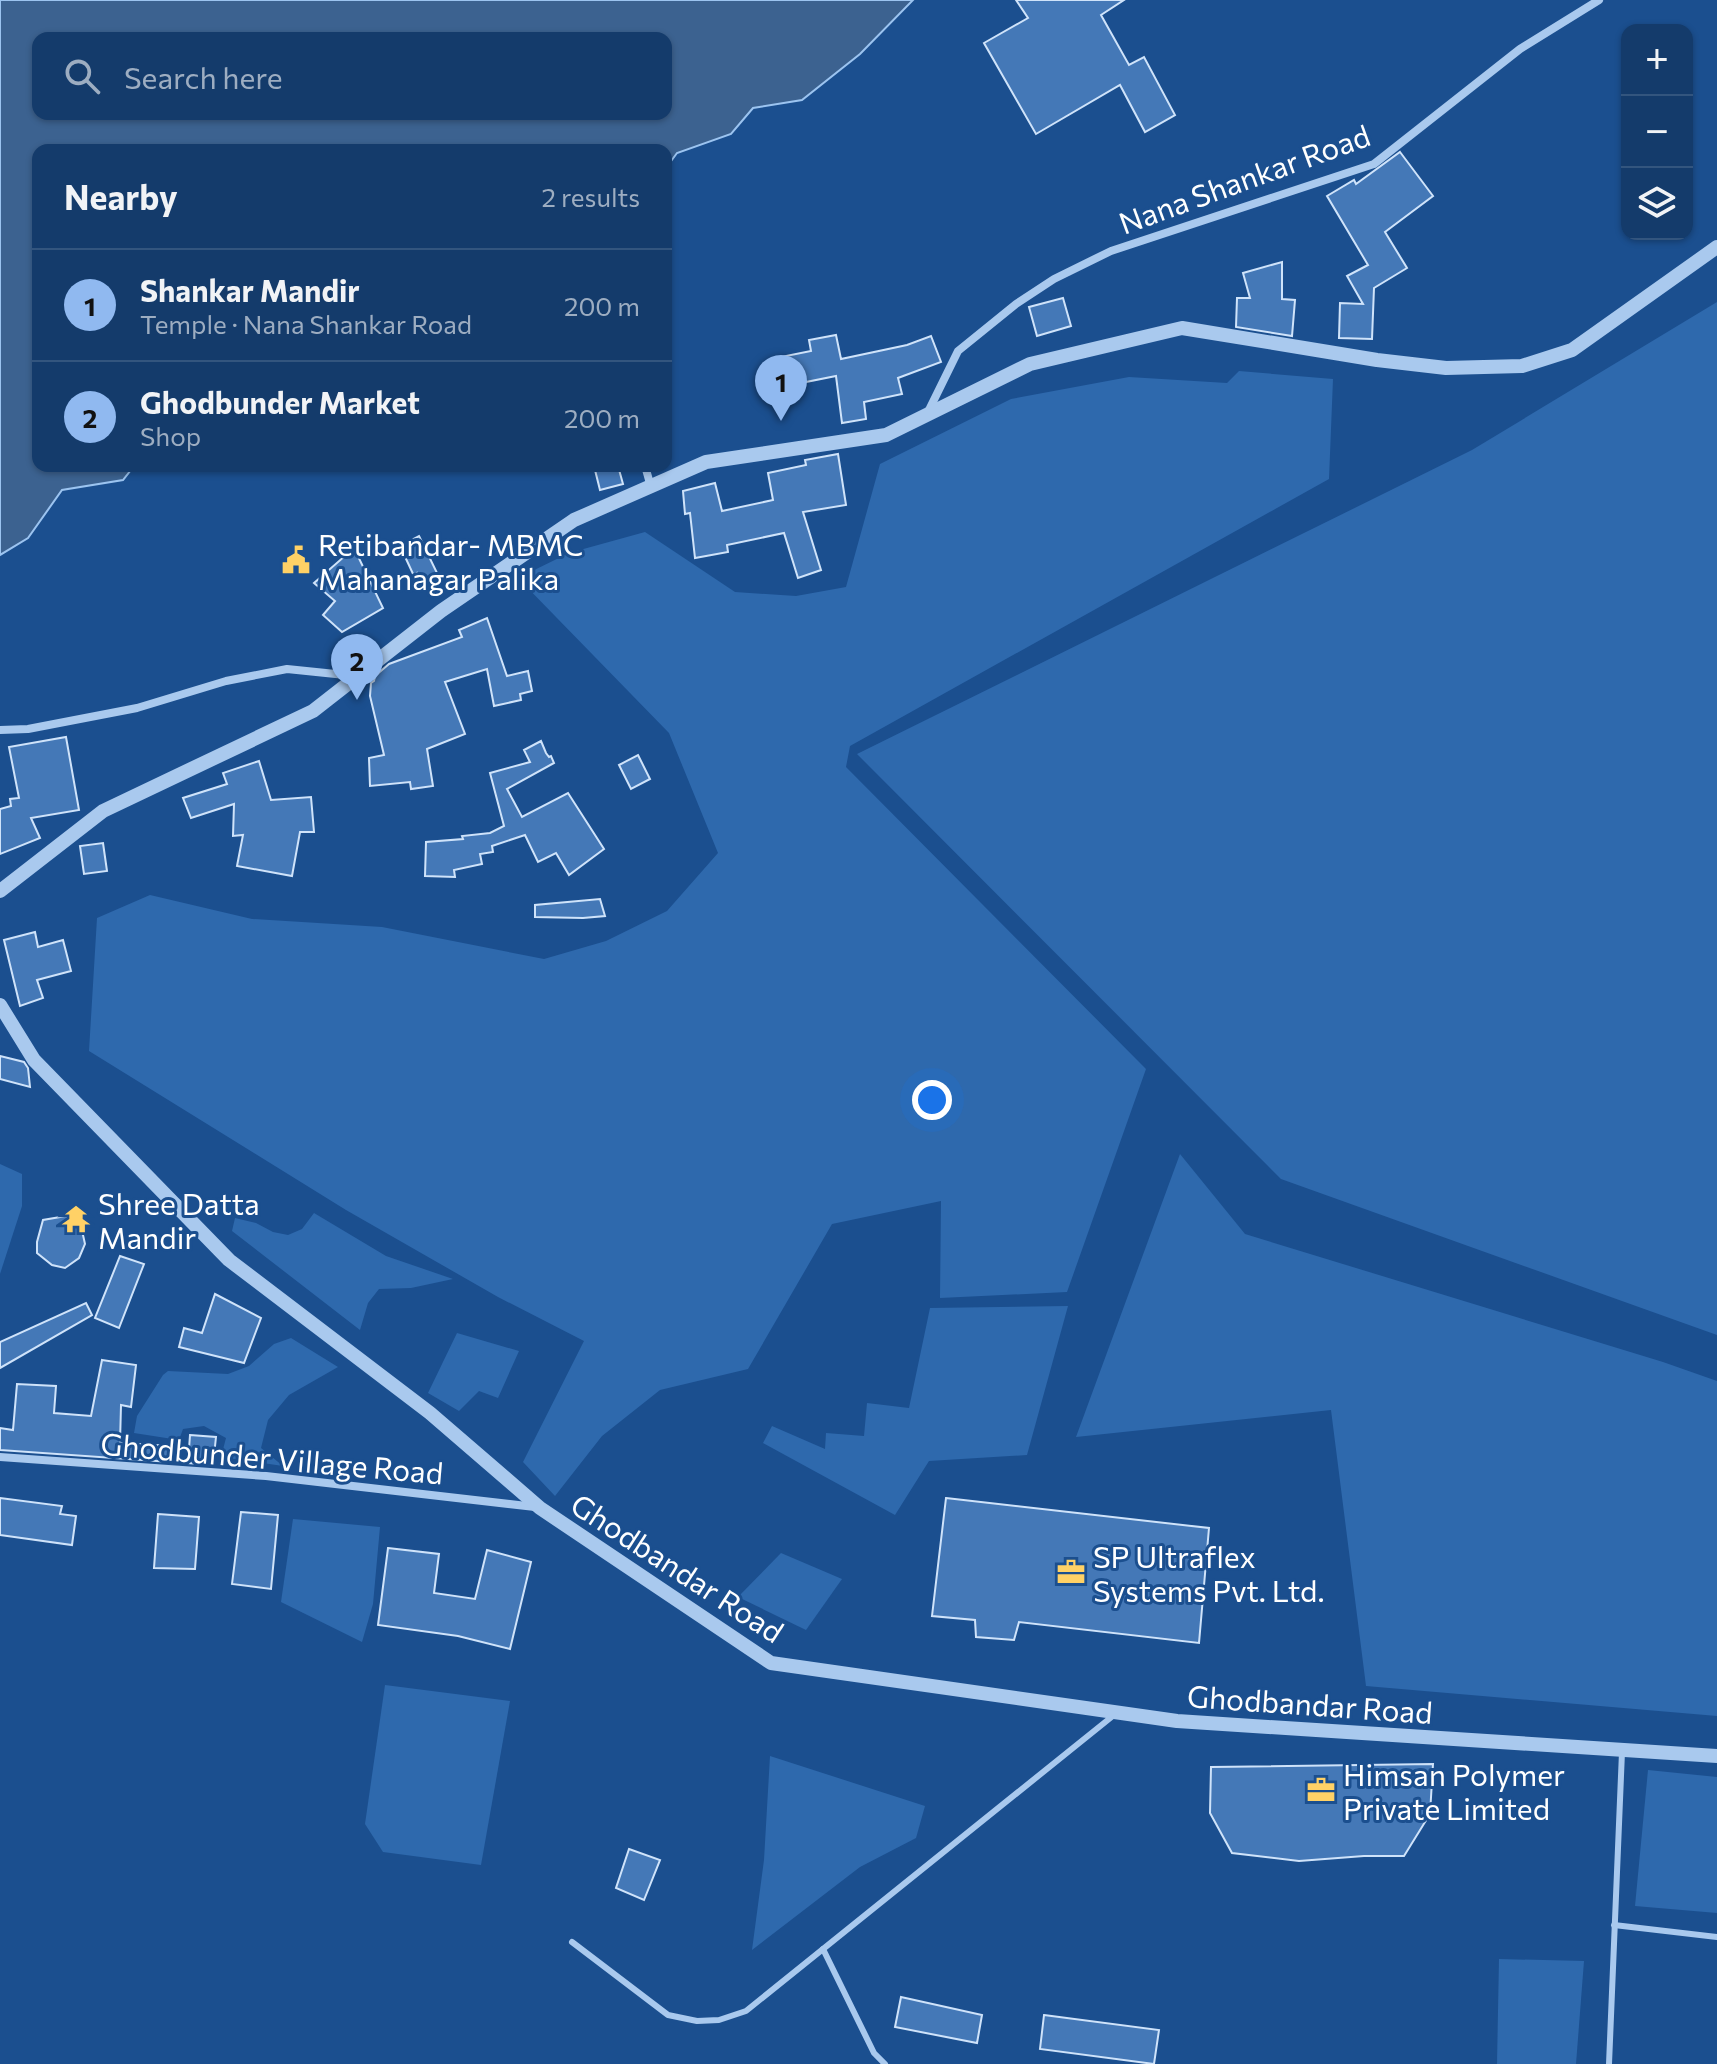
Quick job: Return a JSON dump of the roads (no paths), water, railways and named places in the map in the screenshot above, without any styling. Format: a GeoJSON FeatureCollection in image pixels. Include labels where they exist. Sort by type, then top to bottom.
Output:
{"type":"FeatureCollection","features":[{"type":"Feature","properties":{"kind":"street","name":"Nana Shankar Road"},"geometry":{"type":"LineString","coordinates":[[927,414],[958,351],[1016,304],[1054,279],[1111,251],[1374,164],[1520,49],[1599,0]]}},
{"type":"Feature","properties":{"kind":"street"},"geometry":{"type":"LineString","coordinates":[[0,891],[103,811],[313,711],[441,611],[574,520],[706,462],[886,435],[1030,364],[1182,328],[1377,360],[1446,368],[1522,366],[1572,350],[1717,247]]}},
{"type":"Feature","properties":{"kind":"street"},"geometry":{"type":"LineString","coordinates":[[647,472],[651,487]]}},
{"type":"Feature","properties":{"kind":"street"},"geometry":{"type":"LineString","coordinates":[[0,730],[28,729],[137,708],[226,681],[287,669],[357,676]]}},
{"type":"Feature","properties":{"kind":"street","name":"Ghodbandar Road"},"geometry":{"type":"LineString","coordinates":[[0,1005],[34,1060],[229,1260],[430,1413],[540,1508],[771,1663],[1177,1721],[1717,1756]]}},
{"type":"Feature","properties":{"kind":"street","name":"Ghodbunder Village Road"},"geometry":{"type":"LineString","coordinates":[[0,1457],[266,1476],[540,1508]]}},
{"type":"Feature","properties":{"kind":"lane"},"geometry":{"type":"LineString","coordinates":[[572,1942],[668,2015],[697,2021],[719,2020],[746,2011],[1117,1713]]}},
{"type":"Feature","properties":{"kind":"lane"},"geometry":{"type":"LineString","coordinates":[[1609,2064],[1622,1749]]}},
{"type":"Feature","properties":{"kind":"lane"},"geometry":{"type":"LineString","coordinates":[[1614,1925],[1717,1937]]}},
{"type":"Feature","properties":{"kind":"lane"},"geometry":{"type":"LineString","coordinates":[[823,1949],[874,2053],[885,2064]]}},
{"type":"Feature","properties":{"kind":"place","name":"Shankar Mandir"},"geometry":{"type":"Point","coordinates":[781,421]}},
{"type":"Feature","properties":{"kind":"place","name":"Retibandar- MBMC Mahanagar Palika"},"geometry":{"type":"Point","coordinates":[296,560]}},
{"type":"Feature","properties":{"kind":"place","name":"Ghodbunder Market"},"geometry":{"type":"Point","coordinates":[357,700]}},
{"type":"Feature","properties":{"kind":"place","name":"Shree Datta Mandir"},"geometry":{"type":"Point","coordinates":[76,1219]}},
{"type":"Feature","properties":{"kind":"place","name":"SP Ultraflex Systems Pvt. Ltd."},"geometry":{"type":"Point","coordinates":[1071,1572]}},
{"type":"Feature","properties":{"kind":"place","name":"Himsan Polymer Private Limited"},"geometry":{"type":"Point","coordinates":[1321,1790]}}]}
